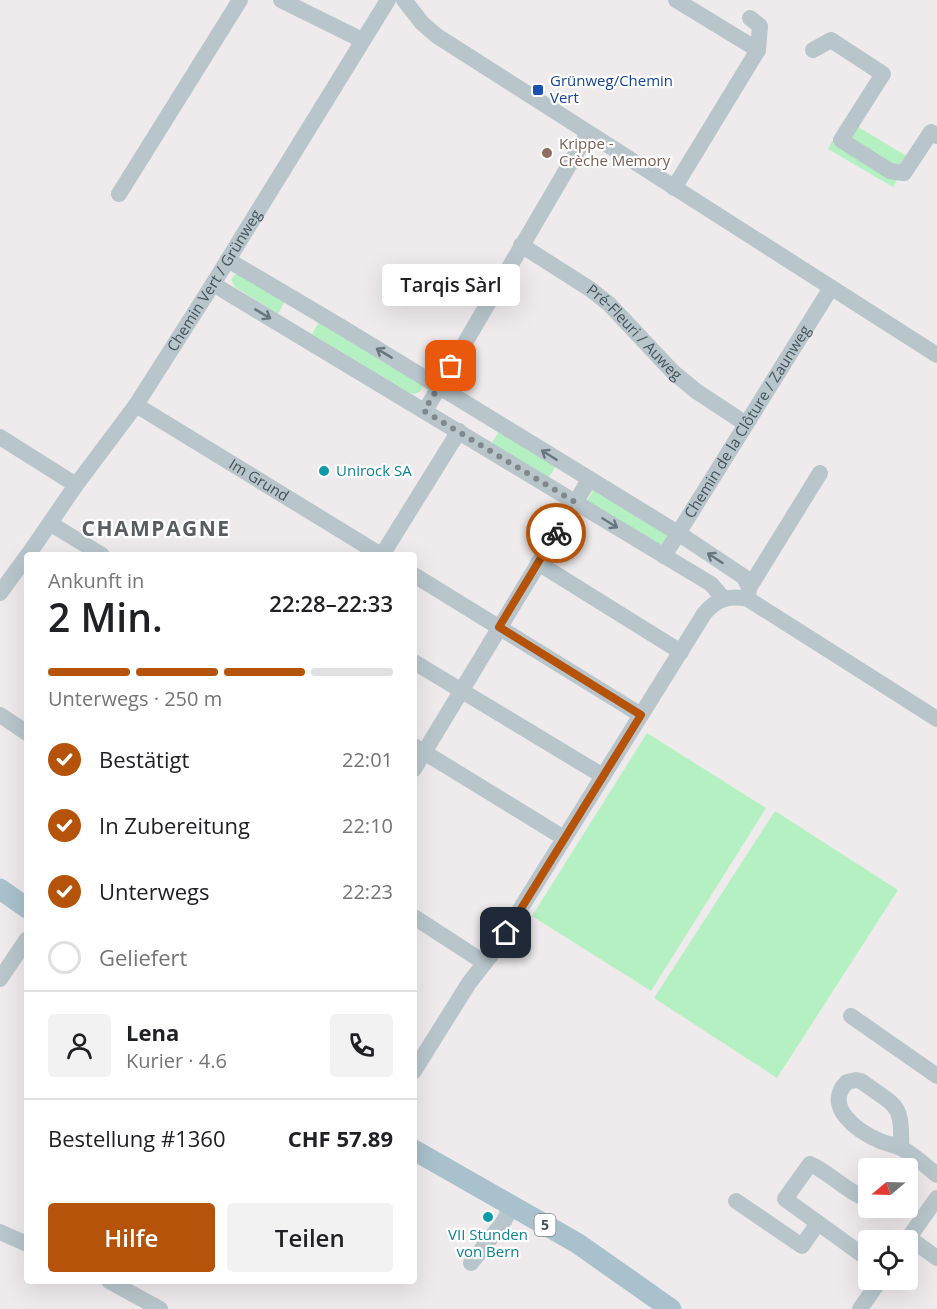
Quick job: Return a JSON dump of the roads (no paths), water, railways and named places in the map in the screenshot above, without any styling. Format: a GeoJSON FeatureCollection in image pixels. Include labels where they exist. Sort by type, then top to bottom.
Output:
{"type":"FeatureCollection","features":[{"type":"Feature","properties":{"kind":"main road"},"geometry":{"type":"LineString","coordinates":[[0,889],[24,906]]}},
{"type":"Feature","properties":{"kind":"main road","name":"5"},"geometry":{"type":"LineString","coordinates":[[417,1152],[577,1243],[670,1309]]}},
{"type":"Feature","properties":{"kind":"street"},"geometry":{"type":"LineString","coordinates":[[119,194],[240,0]]}},
{"type":"Feature","properties":{"kind":"street"},"geometry":{"type":"LineString","coordinates":[[281,0],[362,40]]}},
{"type":"Feature","properties":{"kind":"street","name":"Chemin Vert / Grünweg"},"geometry":{"type":"LineString","coordinates":[[30,552],[76,485],[136,405],[388,0]]}},
{"type":"Feature","properties":{"kind":"street"},"geometry":{"type":"LineString","coordinates":[[404,0],[432,33],[937,355]]}},
{"type":"Feature","properties":{"kind":"street"},"geometry":{"type":"LineString","coordinates":[[676,0],[758,50]]}},
{"type":"Feature","properties":{"kind":"street"},"geometry":{"type":"LineString","coordinates":[[674,188],[758,50],[760,26],[750,18]]}},
{"type":"Feature","properties":{"kind":"street"},"geometry":{"type":"LineString","coordinates":[[813,50],[831,40],[882,74],[841,140],[890,171],[904,173],[931,132],[937,136]]}},
{"type":"Feature","properties":{"kind":"street"},"geometry":{"type":"LineString","coordinates":[[424,411],[588,133]]}},
{"type":"Feature","properties":{"kind":"street","name":"Pré-Fleuri / Auweg"},"geometry":{"type":"LineString","coordinates":[[520,245],[590,289],[609,304],[673,372],[696,392],[746,424]]}},
{"type":"Feature","properties":{"kind":"street"},"geometry":{"type":"LineString","coordinates":[[228,260],[678,533],[744,577],[748,594],[937,719]]}},
{"type":"Feature","properties":{"kind":"street"},"geometry":{"type":"LineString","coordinates":[[213,284],[711,584],[724,599]]}},
{"type":"Feature","properties":{"kind":"street","name":"Chemin de la Clôture / Zaunweg"},"geometry":{"type":"LineString","coordinates":[[664,556],[831,288]]}},
{"type":"Feature","properties":{"kind":"street","name":"Im Grund"},"geometry":{"type":"LineString","coordinates":[[136,405],[376,552]]}},
{"type":"Feature","properties":{"kind":"street"},"geometry":{"type":"LineString","coordinates":[[383,552],[459,431]]}},
{"type":"Feature","properties":{"kind":"street"},"geometry":{"type":"LineString","coordinates":[[0,437],[76,485]]}},
{"type":"Feature","properties":{"kind":"street"},"geometry":{"type":"LineString","coordinates":[[417,1066],[469,983],[494,951],[711,605],[724,599],[740,598],[748,594],[820,473]]}},
{"type":"Feature","properties":{"kind":"street"},"geometry":{"type":"LineString","coordinates":[[564,838],[419,749],[461,690],[589,480]]}},
{"type":"Feature","properties":{"kind":"street"},"geometry":{"type":"LineString","coordinates":[[51,524],[97,552]]}},
{"type":"Feature","properties":{"kind":"street","name":"Chemin Vert / Grünweg"},"geometry":{"type":"LineString","coordinates":[[0,593],[24,560]]}},
{"type":"Feature","properties":{"kind":"street"},"geometry":{"type":"LineString","coordinates":[[538,563],[681,652]]}},
{"type":"Feature","properties":{"kind":"street"},"geometry":{"type":"LineString","coordinates":[[417,577],[641,715]]}},
{"type":"Feature","properties":{"kind":"street"},"geometry":{"type":"LineString","coordinates":[[417,664],[603,776]]}},
{"type":"Feature","properties":{"kind":"street"},"geometry":{"type":"LineString","coordinates":[[0,715],[24,731]]}},
{"type":"Feature","properties":{"kind":"street"},"geometry":{"type":"LineString","coordinates":[[417,919],[485,963]]}},
{"type":"Feature","properties":{"kind":"street"},"geometry":{"type":"LineString","coordinates":[[0,980],[24,944]]}},
{"type":"Feature","properties":{"kind":"street"},"geometry":{"type":"LineString","coordinates":[[851,1016],[937,1076]]}},
{"type":"Feature","properties":{"kind":"street"},"geometry":{"type":"LineString","coordinates":[[901,1148],[937,1175]]}},
{"type":"Feature","properties":{"kind":"street"},"geometry":{"type":"LineString","coordinates":[[858,1196],[820,1168],[810,1164],[785,1199],[858,1252]]}},
{"type":"Feature","properties":{"kind":"street"},"geometry":{"type":"LineString","coordinates":[[914,1230],[937,1198]]}},
{"type":"Feature","properties":{"kind":"street"},"geometry":{"type":"LineString","coordinates":[[736,1201],[802,1246],[818,1223]]}},
{"type":"Feature","properties":{"kind":"street"},"geometry":{"type":"LineString","coordinates":[[471,1263],[504,1221],[511,1206]]}},
{"type":"Feature","properties":{"kind":"street"},"geometry":{"type":"LineString","coordinates":[[0,1232],[24,1243]]}},
{"type":"Feature","properties":{"kind":"street"},"geometry":{"type":"LineString","coordinates":[[918,1246],[937,1258]]}},
{"type":"Feature","properties":{"kind":"street"},"geometry":{"type":"LineString","coordinates":[[115,1284],[160,1309]]}},
{"type":"Feature","properties":{"kind":"street"},"geometry":{"type":"LineString","coordinates":[[860,1309],[873,1290]]}},
{"type":"Feature","properties":{"kind":"place","name":"Grünweg/Chemin Vert"},"geometry":{"type":"Point","coordinates":[538,90]}},
{"type":"Feature","properties":{"kind":"place","name":"Krippe - Crèche Memory"},"geometry":{"type":"Point","coordinates":[547,153]}},
{"type":"Feature","properties":{"kind":"place","name":"Tarqis Sàrl"},"geometry":{"type":"Point","coordinates":[451,366]}},
{"type":"Feature","properties":{"kind":"place","name":"Unirock SA"},"geometry":{"type":"Point","coordinates":[324,471]}},
{"type":"Feature","properties":{"kind":"place","name":"VII Stunden von Bern"},"geometry":{"type":"Point","coordinates":[488,1217]}},
{"type":"Feature","properties":{"kind":"district","name":"CHAMPAGNE"},"geometry":{"type":"Point","coordinates":[156,529]}}]}
